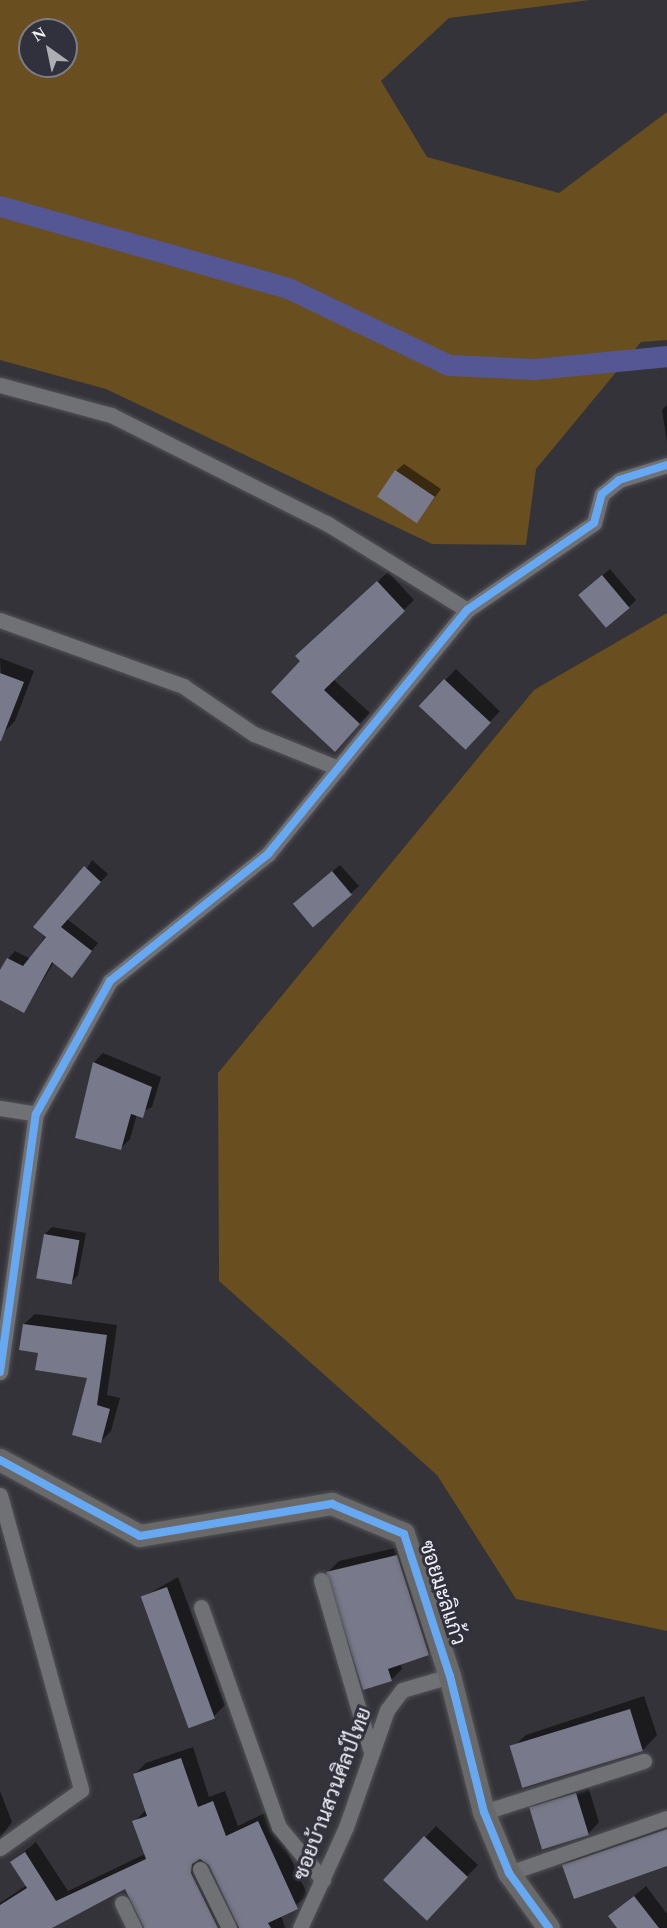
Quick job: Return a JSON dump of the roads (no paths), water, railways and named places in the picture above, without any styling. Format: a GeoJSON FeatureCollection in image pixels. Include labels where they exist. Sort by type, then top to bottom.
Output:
{"type":"FeatureCollection","features":[{"type":"Feature","properties":{"kind":"street"},"geometry":{"type":"LineString","coordinates":[[0,384],[111,416],[328,524],[467,610]]}},
{"type":"Feature","properties":{"kind":"street"},"geometry":{"type":"LineString","coordinates":[[0,1372],[36,1114],[110,981],[268,854],[467,610],[594,523],[602,494],[619,480],[667,465]]}},
{"type":"Feature","properties":{"kind":"street"},"geometry":{"type":"LineString","coordinates":[[0,620],[183,687],[254,734],[338,768]]}},
{"type":"Feature","properties":{"kind":"street"},"geometry":{"type":"LineString","coordinates":[[0,1108],[36,1114]]}},
{"type":"Feature","properties":{"kind":"street","name":"ซอยมะลิแก้ว"},"geometry":{"type":"LineString","coordinates":[[0,1460],[140,1536],[332,1504],[404,1534],[450,1676],[484,1812],[509,1873],[549,1928]]}},
{"type":"Feature","properties":{"kind":"street"},"geometry":{"type":"LineString","coordinates":[[0,1495],[81,1790],[0,1848]]}},
{"type":"Feature","properties":{"kind":"street"},"geometry":{"type":"LineString","coordinates":[[321,1580],[370,1749]]}},
{"type":"Feature","properties":{"kind":"street"},"geometry":{"type":"LineString","coordinates":[[201,1607],[275,1819],[291,1848],[323,1880]]}},
{"type":"Feature","properties":{"kind":"street","name":"ซอยบ้านสวนศิลป์ไทย"},"geometry":{"type":"LineString","coordinates":[[300,1928],[323,1880],[370,1749],[402,1690],[450,1676]]}},
{"type":"Feature","properties":{"kind":"street"},"geometry":{"type":"LineString","coordinates":[[484,1812],[644,1761]]}},
{"type":"Feature","properties":{"kind":"street"},"geometry":{"type":"LineString","coordinates":[[509,1873],[667,1818]]}},
{"type":"Feature","properties":{"kind":"street"},"geometry":{"type":"LineString","coordinates":[[200,1869],[229,1928]]}},
{"type":"Feature","properties":{"kind":"street"},"geometry":{"type":"LineString","coordinates":[[122,1903],[134,1928]]}},
{"type":"Feature","properties":{"kind":"waterway"},"geometry":{"type":"LineString","coordinates":[[0,206],[288,288],[449,365],[535,369],[667,356]]}}]}
